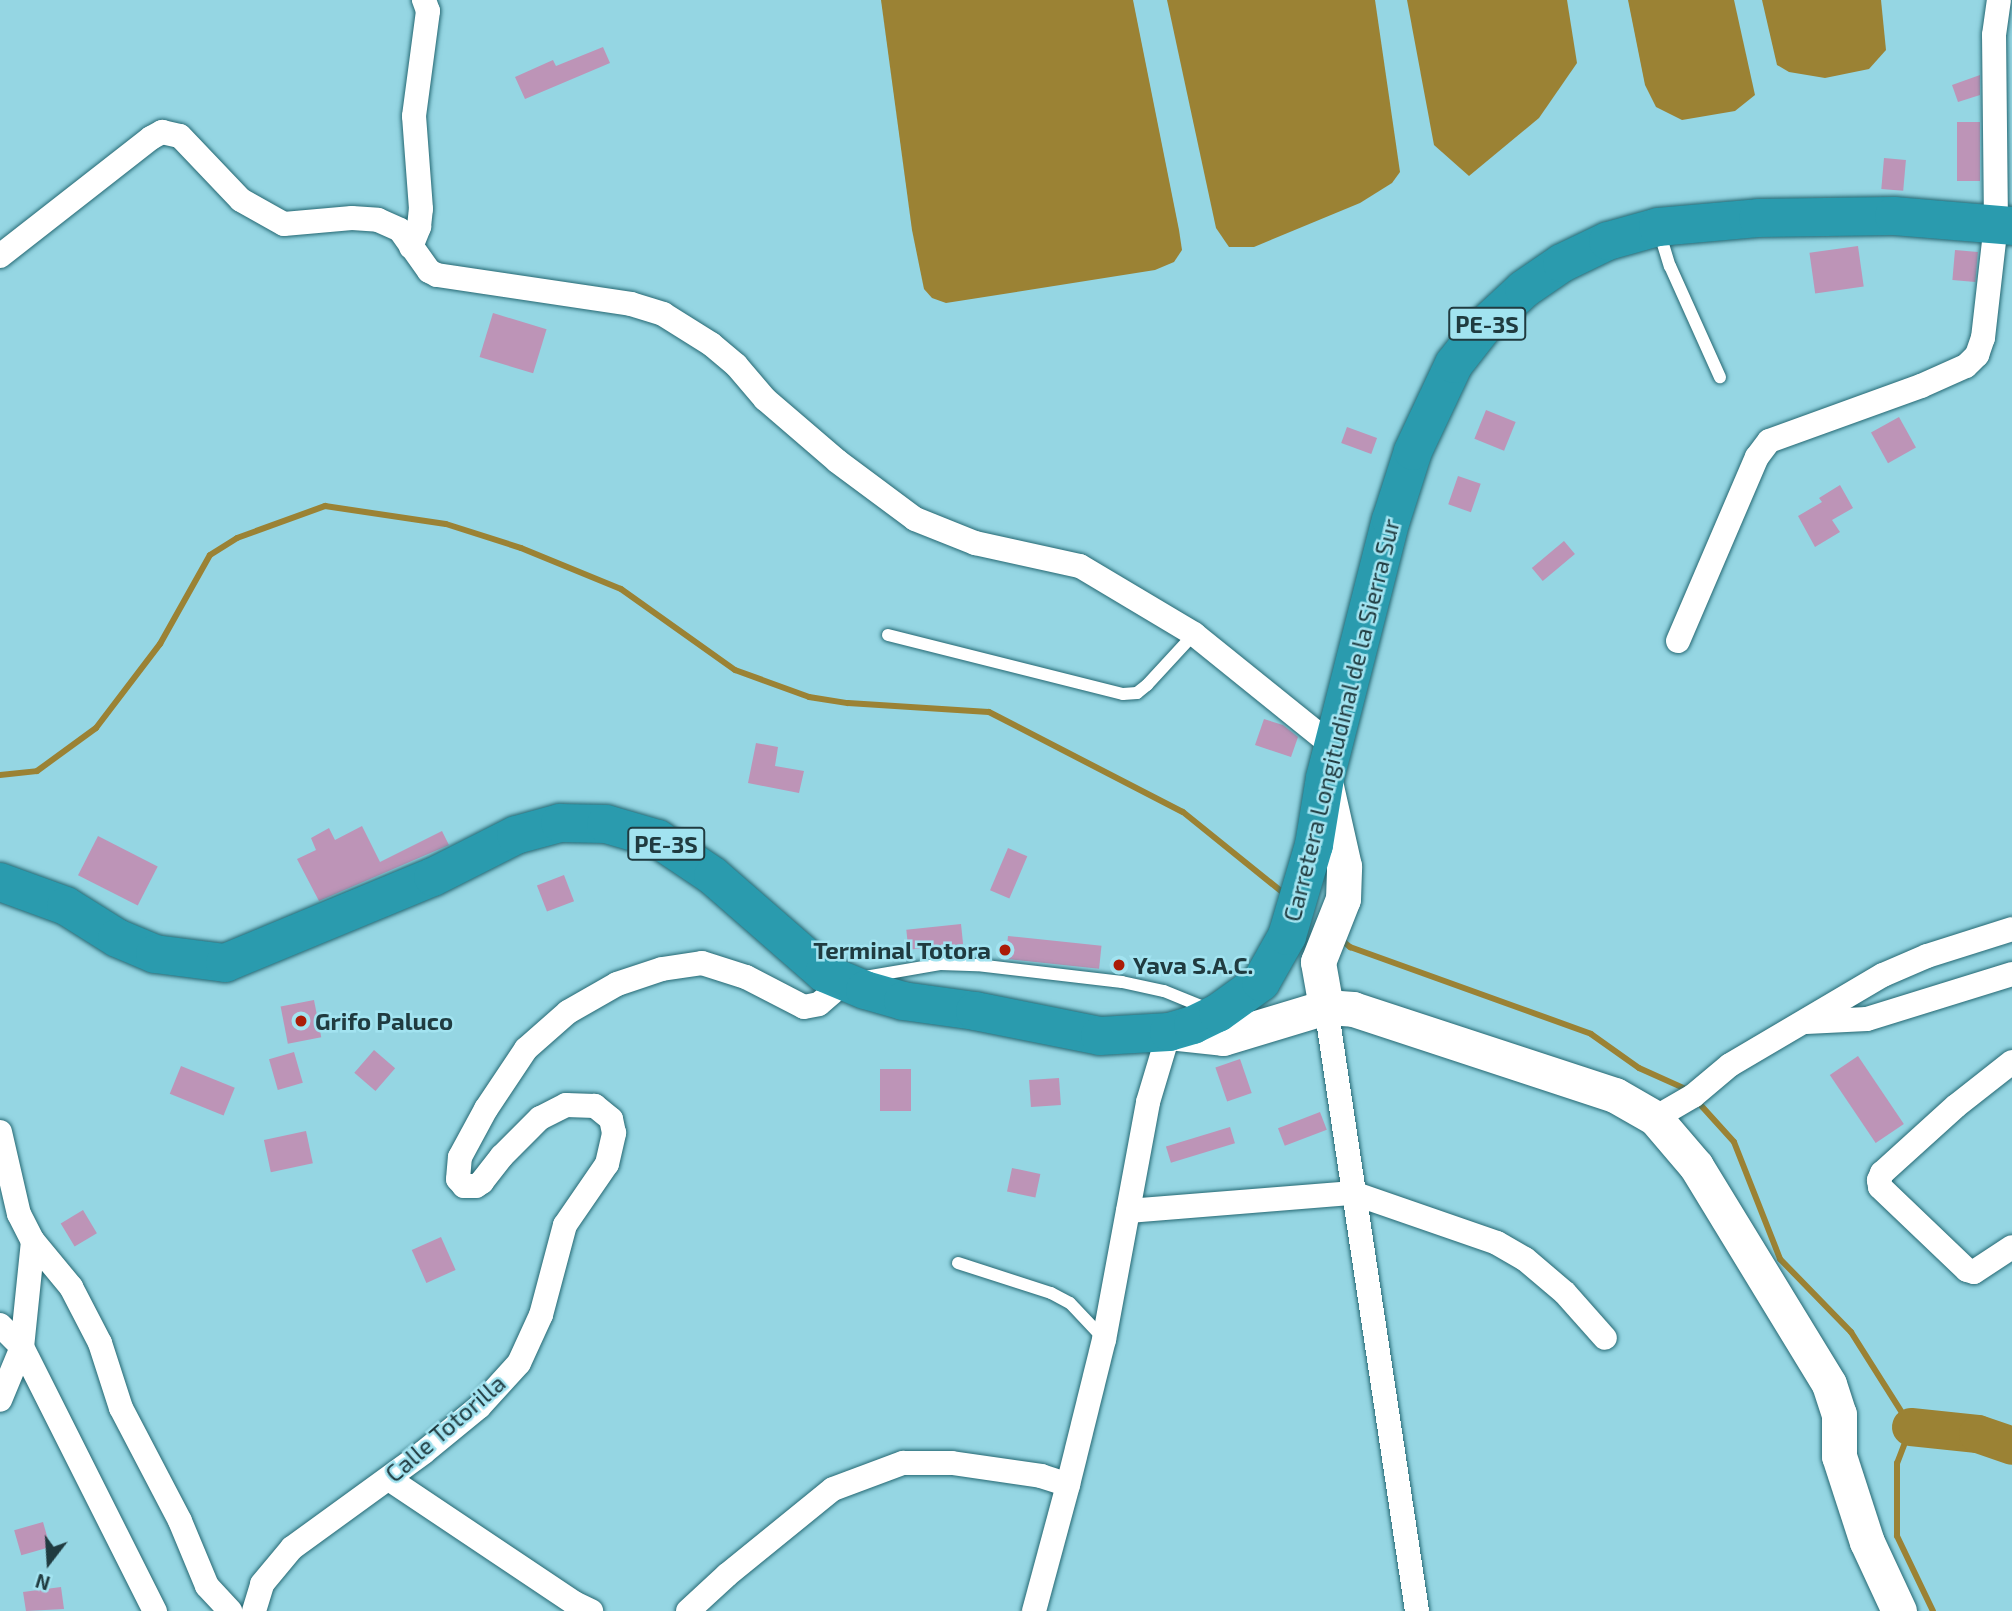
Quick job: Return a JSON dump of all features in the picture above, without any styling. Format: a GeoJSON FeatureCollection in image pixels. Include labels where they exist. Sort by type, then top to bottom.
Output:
{"type":"FeatureCollection","features":[{"type":"Feature","properties":{"kind":"highway","name":"Carretera Longitudinal de la Sierra Sur"},"geometry":{"type":"LineString","coordinates":[[0,882],[66,906],[117,938],[155,954],[225,963],[433,877],[516,835],[559,823],[606,824],[658,839],[713,876],[824,973],[844,982],[903,1001],[975,1010],[1100,1035],[1170,1032],[1218,1013],[1261,982],[1287,936],[1314,845],[1329,762],[1391,520],[1413,451],[1454,364],[1483,327],[1524,289],[1562,262],[1608,241],[1658,227],[1758,218],[1894,216],[2004,225]]}},
{"type":"Feature","properties":{"kind":"street"},"geometry":{"type":"LineString","coordinates":[[411,247],[419,228],[421,209],[414,117],[428,11],[425,0]]}},
{"type":"Feature","properties":{"kind":"street"},"geometry":{"type":"LineString","coordinates":[[1678,642],[1757,457],[1769,440],[1921,386],[1966,366],[1977,355],[1983,338],[2004,225],[1994,35],[1999,0]]}},
{"type":"Feature","properties":{"kind":"street"},"geometry":{"type":"LineString","coordinates":[[0,256],[162,132],[180,136],[241,200],[270,219],[284,224],[352,218],[378,220],[400,230],[429,271],[437,275],[631,304],[663,314],[711,344],[736,365],[765,399],[837,461],[915,519],[975,543],[1080,566],[1194,634],[1329,762],[1344,866],[1343,899],[1318,962],[1417,1611]]}},
{"type":"Feature","properties":{"kind":"street"},"geometry":{"type":"LineString","coordinates":[[1655,1118],[1693,1096],[1730,1065],[1883,975],[1927,956],[2012,929]]}},
{"type":"Feature","properties":{"kind":"street","name":"Calle Totorilla"},"geometry":{"type":"LineString","coordinates":[[254,1611],[262,1584],[292,1548],[389,1479],[479,1407],[519,1363],[541,1315],[565,1225],[607,1164],[614,1133],[611,1119],[595,1106],[566,1105],[540,1118],[502,1156],[482,1182],[476,1186],[464,1186],[458,1179],[460,1157],[486,1109],[526,1049],[568,1013],[617,984],[662,969],[702,963],[746,977],[804,1007],[819,1004],[844,982]]}},
{"type":"Feature","properties":{"kind":"street"},"geometry":{"type":"LineString","coordinates":[[1802,1022],[1867,1020],[2012,974]]}},
{"type":"Feature","properties":{"kind":"street"},"geometry":{"type":"LineString","coordinates":[[1034,1611],[1104,1340],[1148,1102],[1170,1032],[1223,1038],[1326,1007],[1353,1009],[1615,1095],[1655,1118],[1696,1166],[1829,1384],[1839,1414],[1839,1456],[1867,1542],[1899,1611]]}},
{"type":"Feature","properties":{"kind":"street"},"geometry":{"type":"LineString","coordinates":[[2012,1062],[1956,1106],[1879,1180],[1880,1187],[1968,1270],[1974,1272],[2012,1247]]}},
{"type":"Feature","properties":{"kind":"street"},"geometry":{"type":"LineString","coordinates":[[0,1132],[19,1214],[33,1241],[71,1287],[100,1343],[121,1408],[180,1521],[207,1586],[230,1611]]}},
{"type":"Feature","properties":{"kind":"street"},"geometry":{"type":"LineString","coordinates":[[1128,1211],[1353,1193],[1507,1248],[1525,1259],[1565,1293],[1605,1339]]}},
{"type":"Feature","properties":{"kind":"street"},"geometry":{"type":"LineString","coordinates":[[0,1400],[22,1347],[33,1241]]}},
{"type":"Feature","properties":{"kind":"street"},"geometry":{"type":"LineString","coordinates":[[0,1325],[22,1347],[155,1611]]}},
{"type":"Feature","properties":{"kind":"street"},"geometry":{"type":"LineString","coordinates":[[688,1611],[727,1574],[833,1489],[904,1463],[952,1463],[1041,1476],[1068,1485]]}},
{"type":"Feature","properties":{"kind":"street"},"geometry":{"type":"LineString","coordinates":[[389,1479],[574,1604],[591,1611]]}},
{"type":"Feature","properties":{"kind":"lane"},"geometry":{"type":"LineString","coordinates":[[1658,227],[1670,266],[1720,377]]}},
{"type":"Feature","properties":{"kind":"lane"},"geometry":{"type":"LineString","coordinates":[[888,635],[1123,694],[1137,693],[1147,685],[1194,634]]}},
{"type":"Feature","properties":{"kind":"lane"},"geometry":{"type":"LineString","coordinates":[[844,982],[940,964],[977,965],[1122,982],[1164,991],[1218,1013]]}},
{"type":"Feature","properties":{"kind":"lane"},"geometry":{"type":"LineString","coordinates":[[958,1263],[1051,1293],[1070,1303],[1104,1340]]}},
{"type":"Feature","properties":{"kind":"shaded area"},"geometry":{"type":"Polygon","coordinates":[[[881,0],[1133,0],[1179,230],[1182,250],[1174,262],[1155,270],[946,303],[932,298],[924,289],[912,230],[881,0]]]}},
{"type":"Feature","properties":{"kind":"shaded area"},"geometry":{"type":"Polygon","coordinates":[[[1167,0],[1375,0],[1400,172],[1392,183],[1360,203],[1254,247],[1229,247],[1216,228],[1167,0]]]}},
{"type":"Feature","properties":{"kind":"shaded area"},"geometry":{"type":"Polygon","coordinates":[[[1407,0],[1567,0],[1577,63],[1539,118],[1469,176],[1434,145],[1407,0]]]}},
{"type":"Feature","properties":{"kind":"shaded area"},"geometry":{"type":"Polygon","coordinates":[[[1628,0],[1734,0],[1755,95],[1735,111],[1682,120],[1656,107],[1645,85],[1628,0]]]}},
{"type":"Feature","properties":{"kind":"shaded area"},"geometry":{"type":"Polygon","coordinates":[[[1762,0],[1881,0],[1886,50],[1869,69],[1825,78],[1789,72],[1777,65],[1762,0]]]}},
{"type":"Feature","properties":{"kind":"building"},"geometry":{"type":"Polygon","coordinates":[[[603,47],[610,63],[525,99],[515,77],[553,60],[556,66],[603,47]]]}},
{"type":"Feature","properties":{"kind":"building"},"geometry":{"type":"Polygon","coordinates":[[[1980,75],[1980,95],[1958,102],[1952,85],[1980,75]]]}},
{"type":"Feature","properties":{"kind":"building"},"geometry":{"type":"Polygon","coordinates":[[[1957,122],[1980,122],[1980,181],[1957,181],[1957,122]]]}},
{"type":"Feature","properties":{"kind":"building"},"geometry":{"type":"Polygon","coordinates":[[[1884,158],[1906,160],[1903,191],[1881,189],[1884,158]]]}},
{"type":"Feature","properties":{"kind":"building"},"geometry":{"type":"Polygon","coordinates":[[[1858,246],[1864,287],[1815,293],[1809,253],[1858,246]]]}},
{"type":"Feature","properties":{"kind":"building"},"geometry":{"type":"Polygon","coordinates":[[[1955,250],[1978,252],[1975,282],[1952,280],[1955,250]]]}},
{"type":"Feature","properties":{"kind":"building"},"geometry":{"type":"Polygon","coordinates":[[[493,313],[547,329],[533,373],[480,357],[493,313]]]}},
{"type":"Feature","properties":{"kind":"building"},"geometry":{"type":"Polygon","coordinates":[[[1486,410],[1516,422],[1504,451],[1474,439],[1486,410]]]}},
{"type":"Feature","properties":{"kind":"building"},"geometry":{"type":"Polygon","coordinates":[[[1899,417],[1916,448],[1888,463],[1871,433],[1899,417]]]}},
{"type":"Feature","properties":{"kind":"building"},"geometry":{"type":"Polygon","coordinates":[[[1347,427],[1377,438],[1371,454],[1341,443],[1347,427]]]}},
{"type":"Feature","properties":{"kind":"building"},"geometry":{"type":"Polygon","coordinates":[[[1458,476],[1481,484],[1471,512],[1448,504],[1458,476]]]}},
{"type":"Feature","properties":{"kind":"building"},"geometry":{"type":"Polygon","coordinates":[[[1840,485],[1853,508],[1832,520],[1840,532],[1815,547],[1798,516],[1822,502],[1819,498],[1840,485]]]}},
{"type":"Feature","properties":{"kind":"building"},"geometry":{"type":"Polygon","coordinates":[[[1564,541],[1575,554],[1543,581],[1532,568],[1564,541]]]}},
{"type":"Feature","properties":{"kind":"building"},"geometry":{"type":"Polygon","coordinates":[[[1264,719],[1283,725],[1298,737],[1291,757],[1255,745],[1264,719]]]}},
{"type":"Feature","properties":{"kind":"building"},"geometry":{"type":"Polygon","coordinates":[[[756,743],[778,747],[775,766],[804,771],[799,793],[748,783],[756,743]]]}},
{"type":"Feature","properties":{"kind":"building"},"geometry":{"type":"Polygon","coordinates":[[[362,826],[380,862],[442,831],[449,845],[319,901],[297,859],[316,850],[311,838],[329,828],[335,840],[362,826]]]}},
{"type":"Feature","properties":{"kind":"building"},"geometry":{"type":"Polygon","coordinates":[[[98,836],[158,866],[138,906],[78,875],[98,836]]]}},
{"type":"Feature","properties":{"kind":"building"},"geometry":{"type":"Polygon","coordinates":[[[1008,848],[1027,856],[1009,899],[990,890],[1008,848]]]}},
{"type":"Feature","properties":{"kind":"building"},"geometry":{"type":"Polygon","coordinates":[[[564,875],[574,901],[547,912],[537,885],[564,875]]]}},
{"type":"Feature","properties":{"kind":"building"},"geometry":{"type":"Polygon","coordinates":[[[961,924],[963,944],[908,950],[906,930],[961,924]]]}},
{"type":"Feature","properties":{"kind":"building"},"geometry":{"type":"Polygon","coordinates":[[[1008,936],[1101,946],[1099,969],[1006,959],[1008,936]]]}},
{"type":"Feature","properties":{"kind":"building","name":"Grifo Paluco"},"geometry":{"type":"Polygon","coordinates":[[[314,1000],[321,1037],[288,1044],[281,1006],[314,1000]]]}},
{"type":"Feature","properties":{"kind":"building"},"geometry":{"type":"Polygon","coordinates":[[[374,1050],[395,1068],[375,1091],[354,1073],[374,1050]]]}},
{"type":"Feature","properties":{"kind":"building"},"geometry":{"type":"Polygon","coordinates":[[[294,1052],[303,1083],[278,1090],[269,1059],[294,1052]]]}},
{"type":"Feature","properties":{"kind":"building"},"geometry":{"type":"Polygon","coordinates":[[[1858,1056],[1904,1124],[1876,1143],[1830,1075],[1858,1056]]]}},
{"type":"Feature","properties":{"kind":"building"},"geometry":{"type":"Polygon","coordinates":[[[1240,1059],[1252,1093],[1227,1102],[1215,1067],[1240,1059]]]}},
{"type":"Feature","properties":{"kind":"building"},"geometry":{"type":"Polygon","coordinates":[[[181,1066],[235,1088],[224,1116],[170,1094],[181,1066]]]}},
{"type":"Feature","properties":{"kind":"building"},"geometry":{"type":"Polygon","coordinates":[[[880,1069],[911,1069],[911,1111],[880,1111],[880,1069]]]}},
{"type":"Feature","properties":{"kind":"building"},"geometry":{"type":"Polygon","coordinates":[[[1059,1078],[1061,1105],[1031,1107],[1029,1080],[1059,1078]]]}},
{"type":"Feature","properties":{"kind":"building"},"geometry":{"type":"Polygon","coordinates":[[[1320,1112],[1327,1130],[1285,1146],[1278,1128],[1320,1112]]]}},
{"type":"Feature","properties":{"kind":"building"},"geometry":{"type":"Polygon","coordinates":[[[1230,1127],[1235,1143],[1171,1163],[1166,1147],[1230,1127]]]}},
{"type":"Feature","properties":{"kind":"building"},"geometry":{"type":"Polygon","coordinates":[[[306,1131],[313,1163],[271,1172],[264,1140],[306,1131]]]}},
{"type":"Feature","properties":{"kind":"building"},"geometry":{"type":"Polygon","coordinates":[[[1012,1168],[1040,1174],[1035,1198],[1007,1191],[1012,1168]]]}},
{"type":"Feature","properties":{"kind":"building"},"geometry":{"type":"Polygon","coordinates":[[[83,1210],[97,1233],[75,1247],[61,1223],[83,1210]]]}},
{"type":"Feature","properties":{"kind":"building"},"geometry":{"type":"Polygon","coordinates":[[[441,1237],[456,1270],[426,1283],[412,1250],[441,1237]]]}},
{"type":"Feature","properties":{"kind":"building"},"geometry":{"type":"Polygon","coordinates":[[[43,1522],[50,1547],[21,1555],[14,1530],[43,1522]]]}},
{"type":"Feature","properties":{"kind":"building"},"geometry":{"type":"Polygon","coordinates":[[[61,1587],[64,1609],[26,1611],[23,1592],[61,1587]]]}},
{"type":"Feature","properties":{"kind":"waterway"},"geometry":{"type":"LineString","coordinates":[[0,775],[37,771],[96,728],[160,644],[210,555],[237,538],[325,506],[446,524],[521,548],[621,589],[735,670],[809,697],[848,703],[989,712],[1183,812],[1286,895]]}},
{"type":"Feature","properties":{"kind":"waterway"},"geometry":{"type":"LineString","coordinates":[[1338,937],[1350,947],[1591,1034],[1639,1068],[1688,1090]]}},
{"type":"Feature","properties":{"kind":"waterway"},"geometry":{"type":"LineString","coordinates":[[1697,1101],[1734,1142],[1780,1259],[1851,1332],[1911,1427],[1897,1463],[1897,1536],[1933,1611]]}},
{"type":"Feature","properties":{"kind":"waterway"},"geometry":{"type":"LineString","coordinates":[[1911,1427],[1978,1434],[2012,1446]]}},
{"type":"Feature","properties":{"kind":"place","name":"Terminal Totora"},"geometry":{"type":"Point","coordinates":[1005,950]}},
{"type":"Feature","properties":{"kind":"place","name":"Yava S.A.C."},"geometry":{"type":"Point","coordinates":[1119,965]}},
{"type":"Feature","properties":{"kind":"place","name":"Grifo Paluco"},"geometry":{"type":"Point","coordinates":[301,1021]}}]}
